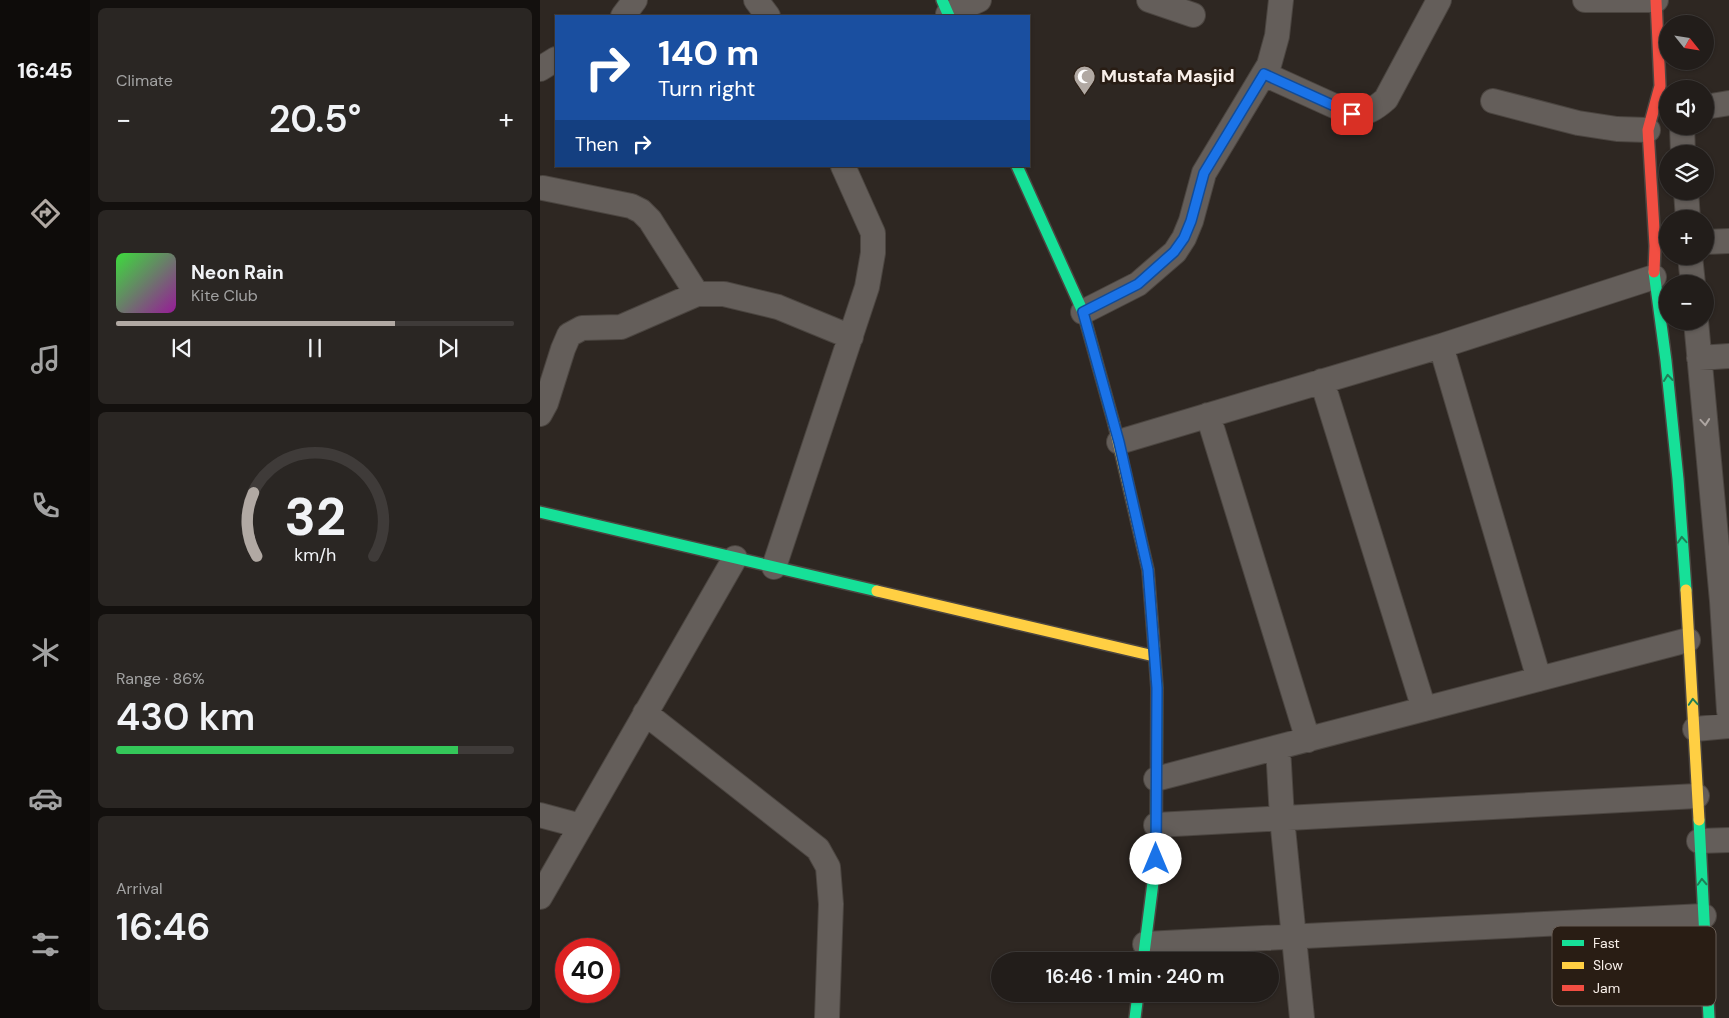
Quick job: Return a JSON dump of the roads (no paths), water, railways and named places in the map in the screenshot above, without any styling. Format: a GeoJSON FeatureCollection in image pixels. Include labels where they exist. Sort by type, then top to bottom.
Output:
{"type":"FeatureCollection","features":[{"type":"Feature","properties":{"kind":"street"},"geometry":{"type":"LineString","coordinates":[[625,15],[635,0]]}},
{"type":"Feature","properties":{"kind":"street"},"geometry":{"type":"LineString","coordinates":[[756,0],[767,15]]}},
{"type":"Feature","properties":{"kind":"street"},"geometry":{"type":"LineString","coordinates":[[946,10],[979,0]]}},
{"type":"Feature","properties":{"kind":"street"},"geometry":{"type":"LineString","coordinates":[[1149,0],[1193,15]]}},
{"type":"Feature","properties":{"kind":"street"},"geometry":{"type":"LineString","coordinates":[[1083,312],[1138,284],[1174,252],[1184,238],[1191,221],[1204,173],[1269,65],[1277,36],[1282,0]]}},
{"type":"Feature","properties":{"kind":"street"},"geometry":{"type":"LineString","coordinates":[[1264,74],[1352,114],[1361,114],[1374,109],[1386,99],[1439,0]]}},
{"type":"Feature","properties":{"kind":"street"},"geometry":{"type":"LineString","coordinates":[[1585,0],[1656,0],[1663,80]]}},
{"type":"Feature","properties":{"kind":"street"},"geometry":{"type":"LineString","coordinates":[[540,69],[555,59]]}},
{"type":"Feature","properties":{"kind":"street"},"geometry":{"type":"LineString","coordinates":[[1493,101],[1578,123],[1648,130]]}},
{"type":"Feature","properties":{"kind":"street"},"geometry":{"type":"LineString","coordinates":[[1659,103],[1648,130],[1659,228]]}},
{"type":"Feature","properties":{"kind":"street"},"geometry":{"type":"LineString","coordinates":[[1714,106],[1729,103]]}},
{"type":"Feature","properties":{"kind":"street"},"geometry":{"type":"LineString","coordinates":[[774,567],[867,287],[874,253],[872,233],[843,167]]}},
{"type":"Feature","properties":{"kind":"street"},"geometry":{"type":"LineString","coordinates":[[1017,167],[1083,312],[1119,442],[1148,570],[1157,688],[1156,859],[1144,952],[1295,937],[1704,916]]}},
{"type":"Feature","properties":{"kind":"street"},"geometry":{"type":"LineString","coordinates":[[543,188],[632,206],[641,211],[650,220],[697,294]]}},
{"type":"Feature","properties":{"kind":"street"},"geometry":{"type":"LineString","coordinates":[[1714,242],[1729,241]]}},
{"type":"Feature","properties":{"kind":"street"},"geometry":{"type":"LineString","coordinates":[[1659,255],[1654,277],[1666,361],[1678,479],[1695,729],[1705,926]]}},
{"type":"Feature","properties":{"kind":"street"},"geometry":{"type":"LineString","coordinates":[[1119,442],[1441,346],[1654,277]]}},
{"type":"Feature","properties":{"kind":"street"},"geometry":{"type":"LineString","coordinates":[[540,414],[546,403],[563,349],[570,335],[582,328],[621,328],[697,294],[724,294],[778,307],[851,337]]}},
{"type":"Feature","properties":{"kind":"street"},"geometry":{"type":"LineString","coordinates":[[1697,330],[1720,478],[1729,711]]}},
{"type":"Feature","properties":{"kind":"street"},"geometry":{"type":"LineString","coordinates":[[1441,346],[1539,680]]}},
{"type":"Feature","properties":{"kind":"street"},"geometry":{"type":"LineString","coordinates":[[1700,358],[1729,356]]}},
{"type":"Feature","properties":{"kind":"street"},"geometry":{"type":"LineString","coordinates":[[1322,381],[1424,709]]}},
{"type":"Feature","properties":{"kind":"street"},"geometry":{"type":"LineString","coordinates":[[1208,415],[1308,740]]}},
{"type":"Feature","properties":{"kind":"street"},"geometry":{"type":"LineString","coordinates":[[1678,479],[1720,478]]}},
{"type":"Feature","properties":{"kind":"street"},"geometry":{"type":"LineString","coordinates":[[540,512],[1154,656]]}},
{"type":"Feature","properties":{"kind":"street"},"geometry":{"type":"LineString","coordinates":[[540,897],[734,558]]}},
{"type":"Feature","properties":{"kind":"street"},"geometry":{"type":"LineString","coordinates":[[1687,604],[1726,601]]}},
{"type":"Feature","properties":{"kind":"street"},"geometry":{"type":"LineString","coordinates":[[1156,779],[1688,640]]}},
{"type":"Feature","properties":{"kind":"street"},"geometry":{"type":"LineString","coordinates":[[645,713],[818,849],[828,867],[831,904],[827,1018]]}},
{"type":"Feature","properties":{"kind":"street"},"geometry":{"type":"LineString","coordinates":[[1695,729],[1729,726]]}},
{"type":"Feature","properties":{"kind":"street"},"geometry":{"type":"LineString","coordinates":[[1278,747],[1282,818],[1302,1018]]}},
{"type":"Feature","properties":{"kind":"street"},"geometry":{"type":"LineString","coordinates":[[1156,825],[1697,796]]}},
{"type":"Feature","properties":{"kind":"street"},"geometry":{"type":"LineString","coordinates":[[540,815],[580,826]]}},
{"type":"Feature","properties":{"kind":"street"},"geometry":{"type":"LineString","coordinates":[[1699,841],[1729,840]]}},
{"type":"Feature","properties":{"kind":"street"},"geometry":{"type":"LineString","coordinates":[[1135,1018],[1137,1002]]}},
{"type":"Feature","properties":{"kind":"place","name":"Mustafa Masjid"},"geometry":{"type":"Point","coordinates":[1085,95]}}]}
